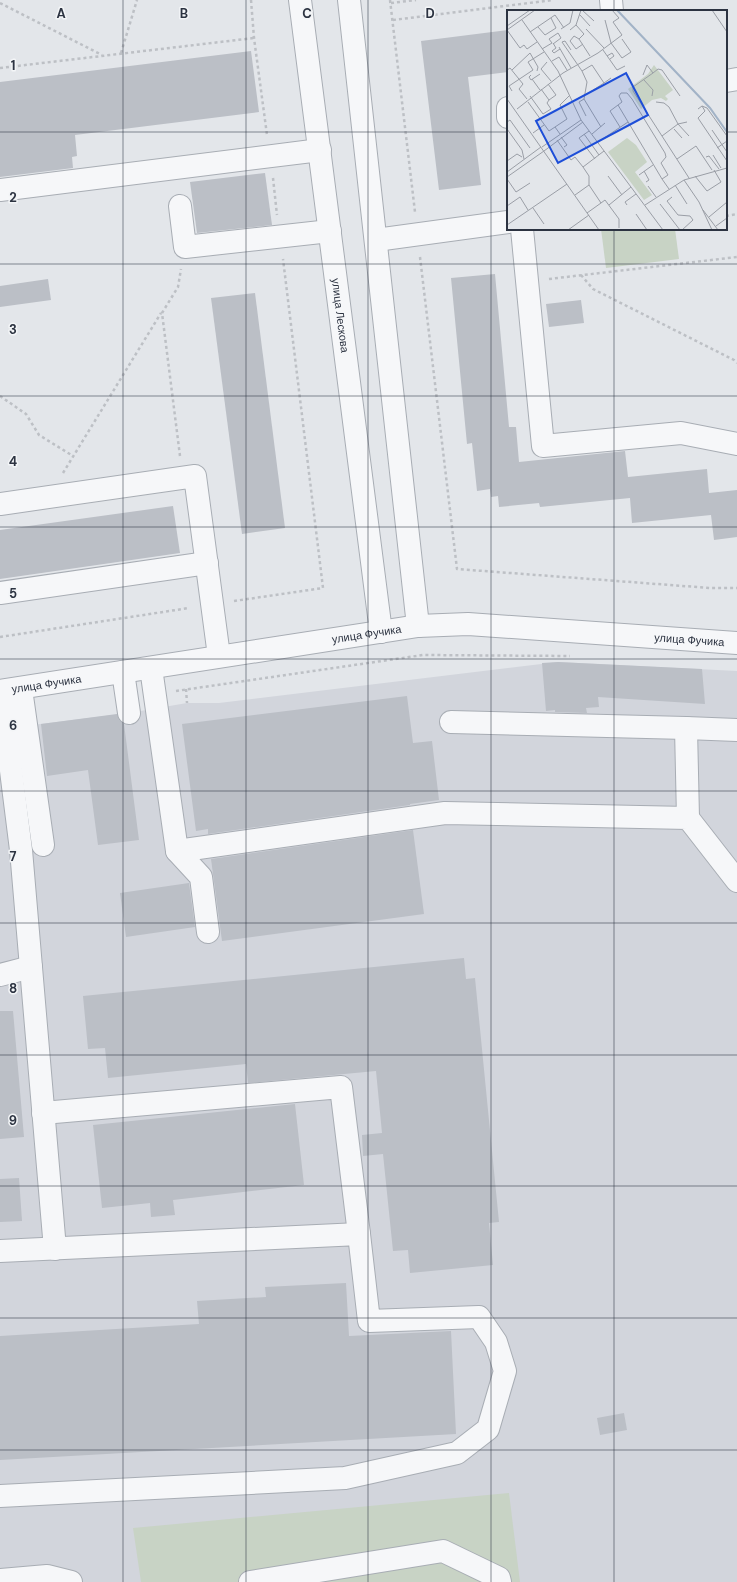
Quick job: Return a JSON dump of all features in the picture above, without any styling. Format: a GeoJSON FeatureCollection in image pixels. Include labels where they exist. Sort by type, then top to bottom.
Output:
{"type":"FeatureCollection","features":[{"type":"Feature","properties":{"kind":"street","name":"улица Лескова"},"geometry":{"type":"LineString","coordinates":[[300,0],[381,632]]}},
{"type":"Feature","properties":{"kind":"street"},"geometry":{"type":"LineString","coordinates":[[349,0],[418,626]]}},
{"type":"Feature","properties":{"kind":"street"},"geometry":{"type":"LineString","coordinates":[[611,0],[612,10]]}},
{"type":"Feature","properties":{"kind":"street"},"geometry":{"type":"LineString","coordinates":[[727,81],[737,79]]}},
{"type":"Feature","properties":{"kind":"street"},"geometry":{"type":"LineString","coordinates":[[0,190],[320,150]]}},
{"type":"Feature","properties":{"kind":"street"},"geometry":{"type":"LineString","coordinates":[[180,206],[185,247],[330,230]]}},
{"type":"Feature","properties":{"kind":"street"},"geometry":{"type":"LineString","coordinates":[[376,240],[418,233],[507,222]]}},
{"type":"Feature","properties":{"kind":"street"},"geometry":{"type":"LineString","coordinates":[[522,230],[543,446],[681,433],[737,444]]}},
{"type":"Feature","properties":{"kind":"street"},"geometry":{"type":"LineString","coordinates":[[0,504],[195,476],[219,656]]}},
{"type":"Feature","properties":{"kind":"street"},"geometry":{"type":"LineString","coordinates":[[0,593],[207,563]]}},
{"type":"Feature","properties":{"kind":"street","name":"улица Фучика"},"geometry":{"type":"LineString","coordinates":[[7,691],[219,656],[418,626],[468,624],[737,643]]}},
{"type":"Feature","properties":{"kind":"street"},"geometry":{"type":"LineString","coordinates":[[151,668],[177,851],[201,877],[208,932]]}},
{"type":"Feature","properties":{"kind":"street"},"geometry":{"type":"LineString","coordinates":[[123,672],[129,713]]}},
{"type":"Feature","properties":{"kind":"street"},"geometry":{"type":"LineString","coordinates":[[7,691],[8,812],[21,850],[55,1249]]}},
{"type":"Feature","properties":{"kind":"street"},"geometry":{"type":"LineString","coordinates":[[7,691],[43,845]]}},
{"type":"Feature","properties":{"kind":"street"},"geometry":{"type":"LineString","coordinates":[[451,722],[737,730]]}},
{"type":"Feature","properties":{"kind":"street"},"geometry":{"type":"LineString","coordinates":[[686,728],[688,818],[737,881]]}},
{"type":"Feature","properties":{"kind":"street"},"geometry":{"type":"LineString","coordinates":[[177,851],[445,813],[688,818]]}},
{"type":"Feature","properties":{"kind":"street"},"geometry":{"type":"LineString","coordinates":[[0,975],[31,967]]}},
{"type":"Feature","properties":{"kind":"street"},"geometry":{"type":"LineString","coordinates":[[0,1496],[345,1478],[457,1453],[488,1428],[505,1371],[496,1342],[479,1317],[368,1321],[341,1087],[43,1113]]}},
{"type":"Feature","properties":{"kind":"street"},"geometry":{"type":"LineString","coordinates":[[0,1251],[358,1234]]}},
{"type":"Feature","properties":{"kind":"street"},"geometry":{"type":"LineString","coordinates":[[250,1582],[443,1551],[499,1578],[500,1582]]}},
{"type":"Feature","properties":{"kind":"street"},"geometry":{"type":"LineString","coordinates":[[0,1580],[48,1576],[71,1582]]}},
{"type":"Feature","properties":{"kind":"path"},"geometry":{"type":"LineString","coordinates":[[121,53],[137,0]]}},
{"type":"Feature","properties":{"kind":"path"},"geometry":{"type":"LineString","coordinates":[[0,637],[323,588],[280,235],[254,38],[251,0]]}},
{"type":"Feature","properties":{"kind":"path"},"geometry":{"type":"LineString","coordinates":[[416,0],[390,2],[457,569],[710,588],[737,588]]}},
{"type":"Feature","properties":{"kind":"path"},"geometry":{"type":"LineString","coordinates":[[393,20],[553,0]]}},
{"type":"Feature","properties":{"kind":"path"},"geometry":{"type":"LineString","coordinates":[[0,3],[103,56]]}},
{"type":"Feature","properties":{"kind":"path"},"geometry":{"type":"LineString","coordinates":[[0,68],[254,38]]}},
{"type":"Feature","properties":{"kind":"path"},"geometry":{"type":"LineString","coordinates":[[727,216],[737,214]]}},
{"type":"Feature","properties":{"kind":"path"},"geometry":{"type":"LineString","coordinates":[[49,497],[178,287],[185,247]]}},
{"type":"Feature","properties":{"kind":"path"},"geometry":{"type":"LineString","coordinates":[[527,282],[737,257]]}},
{"type":"Feature","properties":{"kind":"path"},"geometry":{"type":"LineString","coordinates":[[581,275],[593,290],[734,360],[737,363]]}},
{"type":"Feature","properties":{"kind":"path"},"geometry":{"type":"LineString","coordinates":[[162,313],[183,478]]}},
{"type":"Feature","properties":{"kind":"path"},"geometry":{"type":"LineString","coordinates":[[0,396],[26,414],[39,435],[74,456]]}},
{"type":"Feature","properties":{"kind":"path"},"geometry":{"type":"LineString","coordinates":[[154,695],[186,689],[423,655],[574,656]]}},
{"type":"Feature","properties":{"kind":"path"},"geometry":{"type":"LineString","coordinates":[[186,689],[187,703]]}},
{"type":"Feature","properties":{"kind":"shaded area"},"geometry":{"type":"Polygon","coordinates":[[[558,662],[737,671],[737,1582],[0,1582],[0,729],[129,713],[187,703],[219,703],[558,662]]]}},
{"type":"Feature","properties":{"kind":"green space"},"geometry":{"type":"Polygon","coordinates":[[[601,230],[675,230],[679,259],[606,268],[601,230]]]}},
{"type":"Feature","properties":{"kind":"green space"},"geometry":{"type":"Polygon","coordinates":[[[509,1493],[520,1582],[141,1582],[133,1528],[509,1493]]]}},
{"type":"Feature","properties":{"kind":"building"},"geometry":{"type":"Polygon","coordinates":[[[507,30],[507,72],[468,77],[481,185],[439,190],[421,41],[507,30]]]}},
{"type":"Feature","properties":{"kind":"building"},"geometry":{"type":"Polygon","coordinates":[[[251,51],[259,112],[75,135],[77,156],[72,157],[73,168],[0,177],[0,82],[251,51]]]}},
{"type":"Feature","properties":{"kind":"building"},"geometry":{"type":"Polygon","coordinates":[[[265,173],[272,225],[197,233],[190,182],[265,173]]]}},
{"type":"Feature","properties":{"kind":"building"},"geometry":{"type":"Polygon","coordinates":[[[495,274],[509,427],[516,427],[519,462],[625,451],[628,477],[707,469],[709,493],[737,490],[737,537],[714,540],[711,515],[632,523],[630,498],[540,507],[539,503],[499,507],[498,496],[491,497],[490,489],[477,491],[472,443],[467,444],[451,278],[495,274]]]}},
{"type":"Feature","properties":{"kind":"building"},"geometry":{"type":"Polygon","coordinates":[[[48,279],[51,300],[0,307],[0,286],[48,279]]]}},
{"type":"Feature","properties":{"kind":"building"},"geometry":{"type":"Polygon","coordinates":[[[255,293],[285,528],[242,534],[211,298],[255,293]]]}},
{"type":"Feature","properties":{"kind":"building"},"geometry":{"type":"Polygon","coordinates":[[[581,300],[584,323],[549,327],[546,304],[581,300]]]}},
{"type":"Feature","properties":{"kind":"building"},"geometry":{"type":"Polygon","coordinates":[[[173,506],[180,553],[0,579],[0,530],[173,506]]]}},
{"type":"Feature","properties":{"kind":"building"},"geometry":{"type":"Polygon","coordinates":[[[558,662],[702,669],[705,704],[598,697],[599,707],[586,708],[587,713],[555,712],[555,710],[546,711],[542,663],[558,662]]]}},
{"type":"Feature","properties":{"kind":"building"},"geometry":{"type":"Polygon","coordinates":[[[407,696],[413,743],[432,741],[439,800],[208,834],[208,829],[196,831],[182,724],[407,696]]]}},
{"type":"Feature","properties":{"kind":"building"},"geometry":{"type":"Polygon","coordinates":[[[117,714],[119,720],[124,724],[139,840],[98,845],[88,770],[47,776],[41,724],[117,714]]]}},
{"type":"Feature","properties":{"kind":"building"},"geometry":{"type":"Polygon","coordinates":[[[413,830],[424,914],[222,941],[211,859],[413,830]]]}},
{"type":"Feature","properties":{"kind":"building"},"geometry":{"type":"Polygon","coordinates":[[[189,883],[195,927],[126,937],[120,893],[189,883]]]}},
{"type":"Feature","properties":{"kind":"building"},"geometry":{"type":"Polygon","coordinates":[[[464,958],[466,979],[475,978],[499,1222],[489,1223],[493,1265],[410,1273],[408,1250],[393,1251],[383,1154],[363,1156],[362,1135],[382,1133],[376,1071],[248,1083],[246,1064],[108,1078],[105,1048],[88,1049],[83,996],[464,958]]]}},
{"type":"Feature","properties":{"kind":"building"},"geometry":{"type":"Polygon","coordinates":[[[0,1011],[13,1011],[24,1137],[0,1139],[0,1011]]]}},
{"type":"Feature","properties":{"kind":"building"},"geometry":{"type":"Polygon","coordinates":[[[295,1104],[304,1185],[173,1200],[175,1215],[151,1217],[150,1203],[102,1208],[93,1125],[295,1104]]]}},
{"type":"Feature","properties":{"kind":"building"},"geometry":{"type":"Polygon","coordinates":[[[19,1178],[22,1221],[0,1222],[0,1179],[19,1178]]]}},
{"type":"Feature","properties":{"kind":"building"},"geometry":{"type":"Polygon","coordinates":[[[346,1283],[349,1336],[451,1331],[456,1434],[0,1460],[0,1336],[199,1324],[197,1301],[266,1297],[265,1287],[346,1283]]]}},
{"type":"Feature","properties":{"kind":"building"},"geometry":{"type":"Polygon","coordinates":[[[624,1413],[627,1430],[600,1435],[597,1418],[624,1413]]]}}]}
